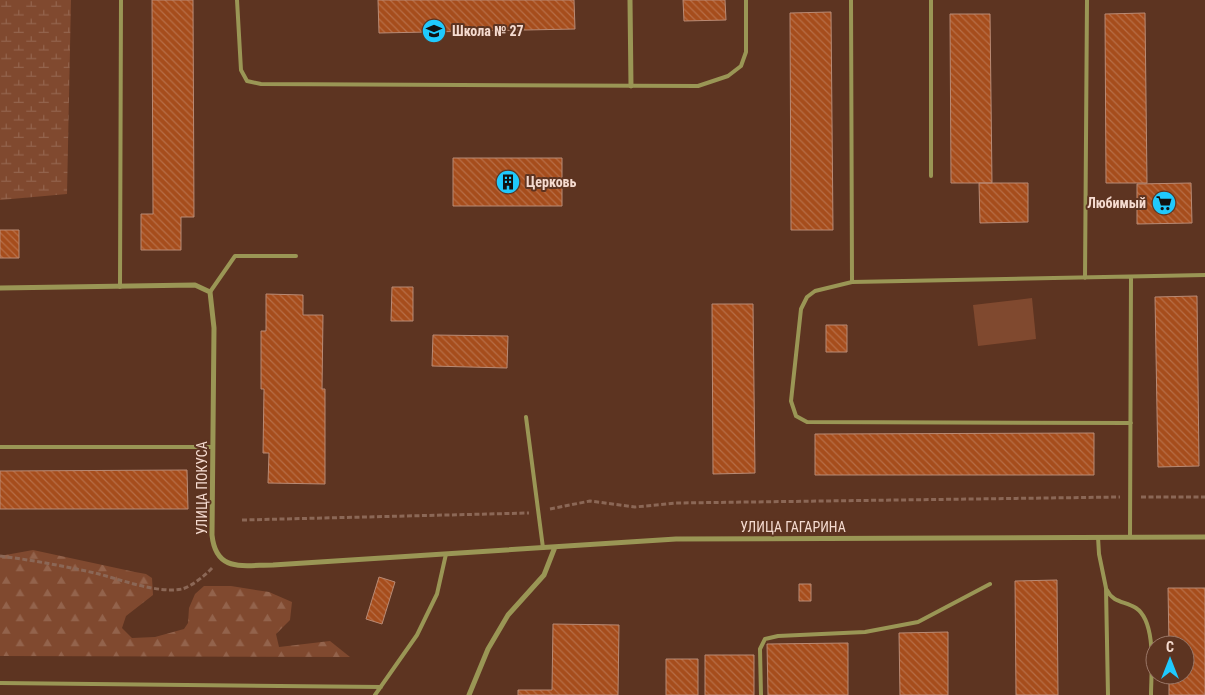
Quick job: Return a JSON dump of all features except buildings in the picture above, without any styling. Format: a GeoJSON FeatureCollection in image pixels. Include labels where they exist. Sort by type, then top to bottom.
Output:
{"type":"FeatureCollection","features":[{"type":"Feature","properties":{"kind":"street"},"geometry":{"type":"LineString","coordinates":[[630,0],[631,86]]}},
{"type":"Feature","properties":{"kind":"street"},"geometry":{"type":"LineString","coordinates":[[0,288],[194,284],[210,292]]}},
{"type":"Feature","properties":{"kind":"street","name":"УЛИЦА ПОКУСА"},"geometry":{"type":"LineString","coordinates":[[210,292],[214,328],[212,535],[214,548],[220,559]]}},
{"type":"Feature","properties":{"kind":"street","name":"УЛИЦА ГАГАРИНА"},"geometry":{"type":"LineString","coordinates":[[555,547],[676,539],[1205,536]]}},
{"type":"Feature","properties":{"kind":"street"},"geometry":{"type":"LineString","coordinates":[[220,559],[231,564],[273,565],[555,547],[544,575],[508,615],[488,649],[469,695]]}},
{"type":"Feature","properties":{"kind":"lane"},"geometry":{"type":"LineString","coordinates":[[120,287],[121,0]]}},
{"type":"Feature","properties":{"kind":"lane"},"geometry":{"type":"LineString","coordinates":[[237,0],[241,70],[247,81],[271,84],[631,86],[698,86],[728,76],[741,66],[746,52],[746,0]]}},
{"type":"Feature","properties":{"kind":"lane"},"geometry":{"type":"LineString","coordinates":[[851,0],[852,282]]}},
{"type":"Feature","properties":{"kind":"lane"},"geometry":{"type":"LineString","coordinates":[[931,0],[931,176]]}},
{"type":"Feature","properties":{"kind":"lane"},"geometry":{"type":"LineString","coordinates":[[1085,278],[1087,0]]}},
{"type":"Feature","properties":{"kind":"lane"},"geometry":{"type":"LineString","coordinates":[[210,292],[235,256],[296,256]]}},
{"type":"Feature","properties":{"kind":"lane"},"geometry":{"type":"LineString","coordinates":[[1131,423],[807,422],[796,416],[792,401],[801,309],[807,297],[815,291],[852,282],[1205,275]]}},
{"type":"Feature","properties":{"kind":"lane"},"geometry":{"type":"LineString","coordinates":[[1130,537],[1131,277]]}},
{"type":"Feature","properties":{"kind":"lane"},"geometry":{"type":"LineString","coordinates":[[526,417],[544,548]]}},
{"type":"Feature","properties":{"kind":"lane"},"geometry":{"type":"LineString","coordinates":[[0,446],[214,446]]}},
{"type":"Feature","properties":{"kind":"lane"},"geometry":{"type":"LineString","coordinates":[[1098,537],[1099,554],[1106,588],[1108,695]]}},
{"type":"Feature","properties":{"kind":"lane"},"geometry":{"type":"LineString","coordinates":[[375,695],[417,635],[437,594],[446,554]]}},
{"type":"Feature","properties":{"kind":"lane"},"geometry":{"type":"LineString","coordinates":[[761,695],[760,649],[765,639],[778,636],[865,632],[918,622],[990,584]]}},
{"type":"Feature","properties":{"kind":"lane"},"geometry":{"type":"LineString","coordinates":[[1106,588],[1110,596],[1118,602],[1136,608],[1144,616],[1150,630],[1151,695]]}},
{"type":"Feature","properties":{"kind":"lane"},"geometry":{"type":"LineString","coordinates":[[0,683],[381,687]]}},
{"type":"Feature","properties":{"kind":"path"},"geometry":{"type":"LineString","coordinates":[[242,520],[527,514],[590,501],[635,507],[676,503],[1205,497]]}},
{"type":"Feature","properties":{"kind":"path"},"geometry":{"type":"LineString","coordinates":[[0,556],[50,563],[154,589],[183,589],[208,574],[220,559]]}},
{"type":"Feature","properties":{"kind":"green space"},"geometry":{"type":"Polygon","coordinates":[[[0,0],[71,0],[67,194],[0,200],[0,0]]]}},
{"type":"Feature","properties":{"kind":"green space"},"geometry":{"type":"Polygon","coordinates":[[[1032,298],[1036,339],[978,346],[973,305],[1032,298]]]}},
{"type":"Feature","properties":{"kind":"green space"},"geometry":{"type":"Polygon","coordinates":[[[33,550],[146,574],[152,578],[153,595],[126,616],[122,628],[132,638],[155,637],[184,629],[188,623],[189,608],[195,594],[204,586],[231,586],[269,592],[292,602],[290,620],[276,634],[279,647],[330,641],[350,657],[0,656],[0,556],[33,550]]]}},
{"type":"Feature","properties":{"kind":"place","name":"Школа № 27"},"geometry":{"type":"Point","coordinates":[434,31]}},
{"type":"Feature","properties":{"kind":"place","name":"Церковь"},"geometry":{"type":"Point","coordinates":[508,182]}},
{"type":"Feature","properties":{"kind":"place","name":"Любимый"},"geometry":{"type":"Point","coordinates":[1164,203]}}]}
